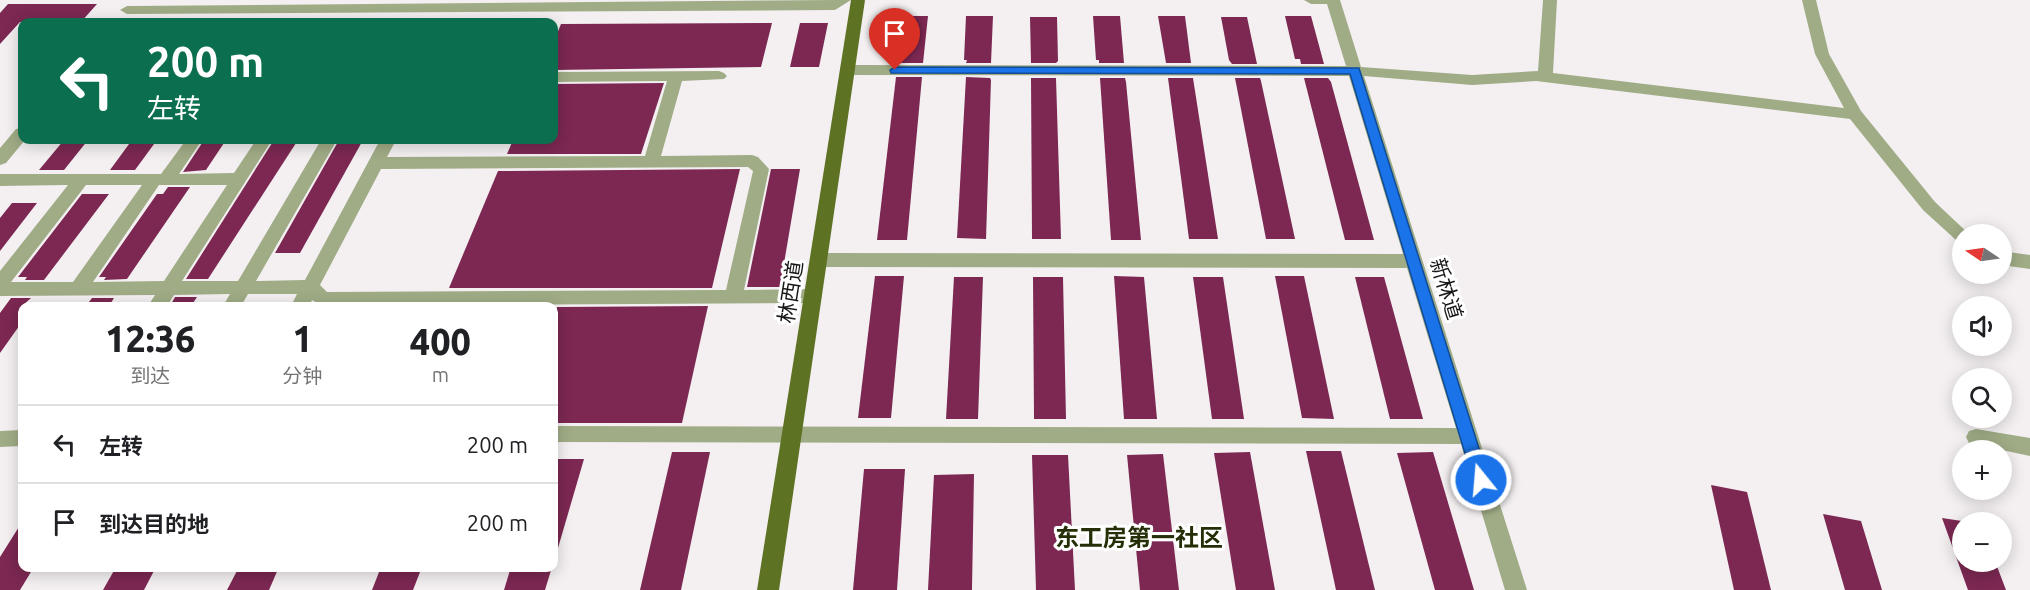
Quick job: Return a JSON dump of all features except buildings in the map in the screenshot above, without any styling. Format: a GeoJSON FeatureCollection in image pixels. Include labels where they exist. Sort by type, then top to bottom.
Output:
{"type":"FeatureCollection","features":[{"type":"Feature","properties":{"kind":"main road","name":"林西道"},"geometry":{"type":"LineString","coordinates":[[768,590],[858,0]]}},
{"type":"Feature","properties":{"kind":"street"},"geometry":{"type":"LineString","coordinates":[[120,18],[131,5],[286,9],[405,7],[460,3],[835,6],[844,0]]}},
{"type":"Feature","properties":{"kind":"street"},"geometry":{"type":"LineString","coordinates":[[1311,0],[1333,0]]}},
{"type":"Feature","properties":{"kind":"street","name":"新林道"},"geometry":{"type":"LineString","coordinates":[[1333,0],[1516,590]]}},
{"type":"Feature","properties":{"kind":"street"},"geometry":{"type":"LineString","coordinates":[[1545,77],[1550,0]]}},
{"type":"Feature","properties":{"kind":"street"},"geometry":{"type":"LineString","coordinates":[[1809,0],[1822,54],[1855,114],[1929,206],[1952,227]]}},
{"type":"Feature","properties":{"kind":"street"},"geometry":{"type":"LineString","coordinates":[[452,18],[460,3]]}},
{"type":"Feature","properties":{"kind":"street"},"geometry":{"type":"LineString","coordinates":[[399,18],[405,7]]}},
{"type":"Feature","properties":{"kind":"street"},"geometry":{"type":"LineString","coordinates":[[343,18],[349,8]]}},
{"type":"Feature","properties":{"kind":"street"},"geometry":{"type":"LineString","coordinates":[[279,18],[286,9]]}},
{"type":"Feature","properties":{"kind":"street"},"geometry":{"type":"LineString","coordinates":[[849,70],[1355,71],[1472,80],[1545,77],[1855,114]]}},
{"type":"Feature","properties":{"kind":"street"},"geometry":{"type":"LineString","coordinates":[[651,162],[675,76]]}},
{"type":"Feature","properties":{"kind":"street"},"geometry":{"type":"LineString","coordinates":[[558,77],[719,76]]}},
{"type":"Feature","properties":{"kind":"street"},"geometry":{"type":"LineString","coordinates":[[0,159],[18,138]]}},
{"type":"Feature","properties":{"kind":"street"},"geometry":{"type":"LineString","coordinates":[[78,289],[160,179],[191,144]]}},
{"type":"Feature","properties":{"kind":"street"},"geometry":{"type":"LineString","coordinates":[[159,302],[261,144]]}},
{"type":"Feature","properties":{"kind":"street"},"geometry":{"type":"LineString","coordinates":[[234,302],[327,144]]}},
{"type":"Feature","properties":{"kind":"street"},"geometry":{"type":"LineString","coordinates":[[302,302],[386,144]]}},
{"type":"Feature","properties":{"kind":"street"},"geometry":{"type":"LineString","coordinates":[[375,163],[752,161],[761,169],[734,296]]}},
{"type":"Feature","properties":{"kind":"street"},"geometry":{"type":"LineString","coordinates":[[0,180],[239,179]]}},
{"type":"Feature","properties":{"kind":"street"},"geometry":{"type":"LineString","coordinates":[[0,284],[81,180]]}},
{"type":"Feature","properties":{"kind":"street"},"geometry":{"type":"LineString","coordinates":[[819,260],[1414,261]]}},
{"type":"Feature","properties":{"kind":"street"},"geometry":{"type":"LineString","coordinates":[[2012,260],[2030,262]]}},
{"type":"Feature","properties":{"kind":"street"},"geometry":{"type":"LineString","coordinates":[[0,289],[310,287],[323,299],[813,296]]}},
{"type":"Feature","properties":{"kind":"street"},"geometry":{"type":"LineString","coordinates":[[558,434],[1467,436]]}},
{"type":"Feature","properties":{"kind":"street"},"geometry":{"type":"LineString","coordinates":[[1976,437],[2030,447]]}},
{"type":"Feature","properties":{"kind":"street"},"geometry":{"type":"LineString","coordinates":[[0,439],[18,438]]}},
{"type":"Feature","properties":{"kind":"district","name":"东工房第一社区"},"geometry":{"type":"Point","coordinates":[1139,538]}},
{"type":"Feature","properties":{"kind":"route"},"geometry":{"type":"LineString","coordinates":[[895,70],[1355,71],[1481,480]]}}]}
